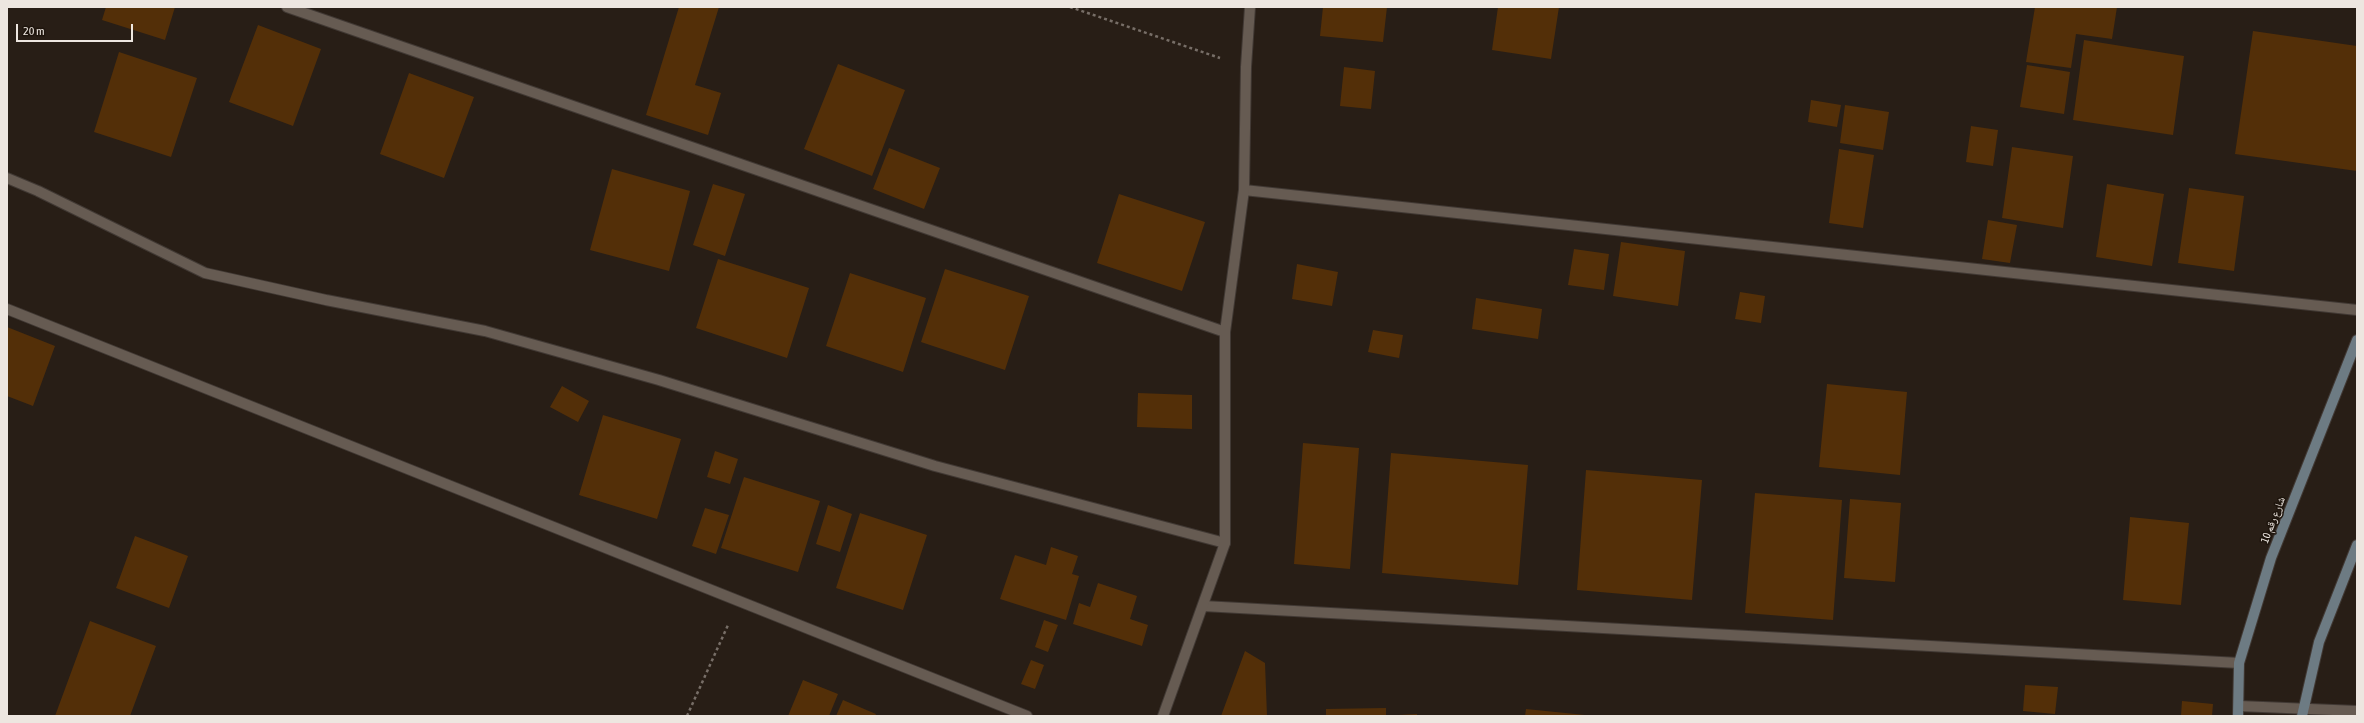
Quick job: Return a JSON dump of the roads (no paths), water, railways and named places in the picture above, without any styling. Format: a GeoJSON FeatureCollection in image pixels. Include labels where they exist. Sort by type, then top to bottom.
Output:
{"type":"FeatureCollection","features":[{"type":"Feature","properties":{"kind":"main road","name":"شارع رقم 10"},"geometry":{"type":"LineString","coordinates":[[2239,711],[2239,663],[2271,558],[2357,340]]}},
{"type":"Feature","properties":{"kind":"main road"},"geometry":{"type":"LineString","coordinates":[[2302,713],[2318,642],[2357,545]]}},
{"type":"Feature","properties":{"kind":"street"},"geometry":{"type":"LineString","coordinates":[[287,7],[1225,332]]}},
{"type":"Feature","properties":{"kind":"street"},"geometry":{"type":"LineString","coordinates":[[1163,716],[1224,543],[1225,332],[1244,190],[1246,67],[1250,7]]}},
{"type":"Feature","properties":{"kind":"street"},"geometry":{"type":"LineString","coordinates":[[7,178],[38,191],[205,272],[326,300],[485,331],[659,380],[935,466],[1224,543]]}},
{"type":"Feature","properties":{"kind":"street"},"geometry":{"type":"LineString","coordinates":[[1244,190],[2357,310]]}},
{"type":"Feature","properties":{"kind":"street"},"geometry":{"type":"LineString","coordinates":[[7,309],[1027,716]]}},
{"type":"Feature","properties":{"kind":"street"},"geometry":{"type":"LineString","coordinates":[[1203,606],[2239,663]]}},
{"type":"Feature","properties":{"kind":"street"},"geometry":{"type":"LineString","coordinates":[[2239,711],[2302,713],[2357,711]]}}]}
